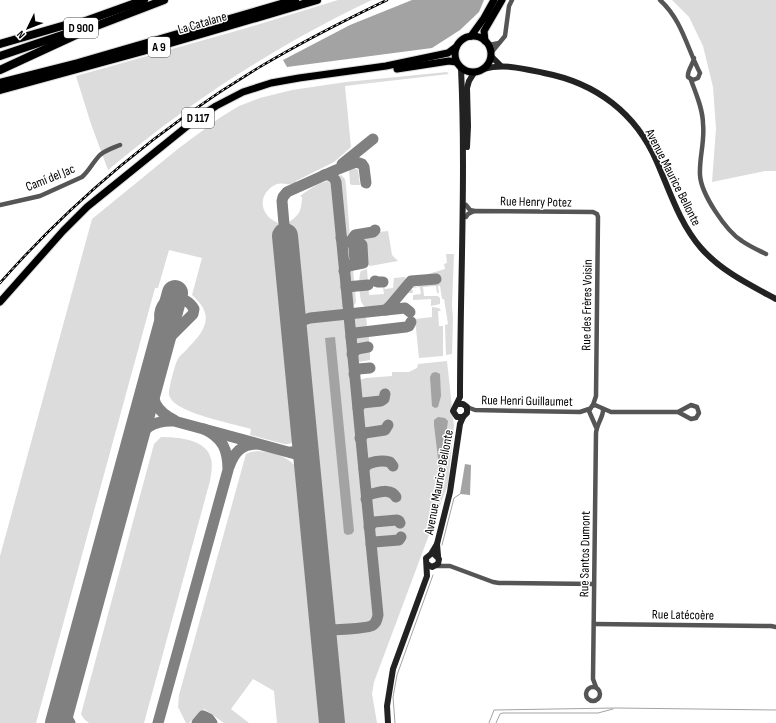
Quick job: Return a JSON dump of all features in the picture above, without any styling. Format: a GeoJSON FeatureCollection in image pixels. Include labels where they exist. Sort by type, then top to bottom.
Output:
{"type":"FeatureCollection","features":[{"type":"Feature","properties":{"kind":"highway","name":"D 900"},"geometry":{"type":"LineString","coordinates":[[0,50],[144,0]]}},
{"type":"Feature","properties":{"kind":"highway","name":"D 900"},"geometry":{"type":"LineString","coordinates":[[0,56],[163,0]]}},
{"type":"Feature","properties":{"kind":"highway"},"geometry":{"type":"LineString","coordinates":[[0,70],[91,28],[163,0]]}},
{"type":"Feature","properties":{"kind":"highway","name":"La Catalane"},"geometry":{"type":"LineString","coordinates":[[0,83],[78,63],[295,0]]}},
{"type":"Feature","properties":{"kind":"highway","name":"La Catalane"},"geometry":{"type":"LineString","coordinates":[[0,90],[150,49],[317,0]]}},
{"type":"Feature","properties":{"kind":"highway"},"geometry":{"type":"LineString","coordinates":[[0,44],[116,10]]}},
{"type":"Feature","properties":{"kind":"main road"},"geometry":{"type":"LineString","coordinates":[[494,0],[484,18],[471,36],[462,40],[456,47],[455,58],[459,65],[470,73],[484,69],[490,61],[491,54],[484,31],[502,0]]}},
{"type":"Feature","properties":{"kind":"main road"},"geometry":{"type":"LineString","coordinates":[[471,36],[481,38],[487,43]]}},
{"type":"Feature","properties":{"kind":"main road","name":"D 117"},"geometry":{"type":"LineString","coordinates":[[0,302],[63,230],[87,207],[196,119],[216,106],[243,92],[271,83],[386,66],[448,53],[456,47]]}},
{"type":"Feature","properties":{"kind":"main road","name":"D 117"},"geometry":{"type":"LineString","coordinates":[[0,307],[65,232],[97,202],[200,120],[221,106],[252,92],[280,84],[449,61],[459,65]]}},
{"type":"Feature","properties":{"kind":"street"},"geometry":{"type":"LineString","coordinates":[[500,66],[491,54],[505,36],[509,6],[512,0]]}},
{"type":"Feature","properties":{"kind":"street"},"geometry":{"type":"LineString","coordinates":[[660,0],[676,18],[694,58],[700,75],[694,80]]}},
{"type":"Feature","properties":{"kind":"street"},"geometry":{"type":"LineString","coordinates":[[487,43],[500,43]]}},
{"type":"Feature","properties":{"kind":"street"},"geometry":{"type":"LineString","coordinates":[[694,58],[688,75],[694,80]]}},
{"type":"Feature","properties":{"kind":"street"},"geometry":{"type":"LineString","coordinates":[[459,65],[463,123],[460,397],[458,404],[453,410],[454,414],[462,416],[468,411],[462,397],[466,217],[465,168],[468,126],[467,88],[474,73]]}},
{"type":"Feature","properties":{"kind":"street","name":"Avenue Maurice Bellonte"},"geometry":{"type":"LineString","coordinates":[[484,69],[500,66],[553,74],[582,84],[609,99],[633,123],[649,146],[678,212],[690,233],[702,249],[731,273],[776,299]]}},
{"type":"Feature","properties":{"kind":"street"},"geometry":{"type":"LineString","coordinates":[[689,70],[692,68],[698,69]]}},
{"type":"Feature","properties":{"kind":"street"},"geometry":{"type":"LineString","coordinates":[[694,80],[694,88],[704,124],[700,176],[706,196],[719,216],[734,234],[742,241],[766,254]]}},
{"type":"Feature","properties":{"kind":"street","name":"Camí del Jac"},"geometry":{"type":"LineString","coordinates":[[0,205],[40,196],[82,177],[88,172],[99,156],[107,150],[120,145]]}},
{"type":"Feature","properties":{"kind":"street"},"geometry":{"type":"LineString","coordinates":[[466,205],[470,210],[474,211]]}},
{"type":"Feature","properties":{"kind":"street"},"geometry":{"type":"LineString","coordinates":[[466,217],[474,211]]}},
{"type":"Feature","properties":{"kind":"street","name":"Rue Henry Potez"},"geometry":{"type":"LineString","coordinates":[[474,211],[593,212],[597,214]]}},
{"type":"Feature","properties":{"kind":"street","name":"Rue des Frères Voisin"},"geometry":{"type":"LineString","coordinates":[[591,407],[596,396],[597,214]]}},
{"type":"Feature","properties":{"kind":"street","name":"Rue des Frères Voisin"},"geometry":{"type":"LineString","coordinates":[[596,396],[601,407]]}},
{"type":"Feature","properties":{"kind":"street"},"geometry":{"type":"LineString","coordinates":[[458,404],[466,406]]}},
{"type":"Feature","properties":{"kind":"street","name":"Rue Henri Guillaumet"},"geometry":{"type":"LineString","coordinates":[[466,406],[475,410],[580,412],[596,419],[601,416]]}},
{"type":"Feature","properties":{"kind":"street"},"geometry":{"type":"LineString","coordinates":[[601,416],[610,412],[678,412],[689,406],[695,406],[699,413],[697,417],[689,419],[678,412]]}},
{"type":"Feature","properties":{"kind":"street"},"geometry":{"type":"LineString","coordinates":[[591,407],[601,407],[610,412]]}},
{"type":"Feature","properties":{"kind":"street","name":"Rue Henri Guillaumet"},"geometry":{"type":"LineString","coordinates":[[580,412],[591,407]]}},
{"type":"Feature","properties":{"kind":"street","name":"Rue Santos Dumont"},"geometry":{"type":"LineString","coordinates":[[591,407],[591,417],[596,429]]}},
{"type":"Feature","properties":{"kind":"street","name":"Rue Santos Dumont"},"geometry":{"type":"LineString","coordinates":[[593,679],[596,429],[601,416],[601,407]]}},
{"type":"Feature","properties":{"kind":"street"},"geometry":{"type":"LineString","coordinates":[[686,408],[686,416]]}},
{"type":"Feature","properties":{"kind":"street","name":"Rue Henri Guillaumet"},"geometry":{"type":"LineString","coordinates":[[462,416],[475,410]]}},
{"type":"Feature","properties":{"kind":"street","name":"Avenue Maurice Bellonte"},"geometry":{"type":"LineString","coordinates":[[431,554],[437,544],[450,492],[462,416]]}},
{"type":"Feature","properties":{"kind":"street","name":"Avenue Maurice Bellonte"},"geometry":{"type":"LineString","coordinates":[[437,544],[438,558]]}},
{"type":"Feature","properties":{"kind":"street"},"geometry":{"type":"LineString","coordinates":[[427,576],[426,558],[431,554],[435,554],[438,558],[450,566],[493,582],[594,584]]}},
{"type":"Feature","properties":{"kind":"street"},"geometry":{"type":"LineString","coordinates":[[388,723],[387,706],[393,669],[427,576],[439,563],[438,558]]}},
{"type":"Feature","properties":{"kind":"street"},"geometry":{"type":"LineString","coordinates":[[427,564],[430,567],[450,566]]}},
{"type":"Feature","properties":{"kind":"street","name":"Rue Latécoère"},"geometry":{"type":"LineString","coordinates":[[594,624],[774,626]]}},
{"type":"Feature","properties":{"kind":"street"},"geometry":{"type":"LineString","coordinates":[[593,679],[596,687],[600,691],[599,699],[594,701],[590,700],[586,696],[586,691],[590,687],[593,679]]}},
{"type":"Feature","properties":{"kind":"street"},"geometry":{"type":"LineString","coordinates":[[590,687],[596,687]]}},
{"type":"Feature","properties":{"kind":"shaded area"},"geometry":{"type":"Polygon","coordinates":[[[338,0],[372,0],[302,36],[235,76],[170,121],[108,170],[91,124],[76,76],[243,29],[338,0]]]}},
{"type":"Feature","properties":{"kind":"shaded area"},"geometry":{"type":"Polygon","coordinates":[[[412,0],[484,0],[479,12],[460,30],[432,48],[287,67],[283,60],[350,25],[412,0]]]}},
{"type":"Feature","properties":{"kind":"shaded area"},"geometry":{"type":"Polygon","coordinates":[[[672,0],[776,0],[776,171],[765,171],[712,182],[716,129],[713,87],[703,46],[689,17],[672,0]]]}},
{"type":"Feature","properties":{"kind":"shaded area"},"geometry":{"type":"Polygon","coordinates":[[[447,72],[449,74],[345,86],[351,147],[334,162],[296,181],[296,183],[277,184],[272,186],[264,197],[264,211],[269,218],[278,223],[298,431],[292,443],[284,444],[250,435],[251,429],[192,412],[176,404],[171,399],[169,395],[170,388],[177,362],[180,356],[203,329],[206,316],[204,309],[192,295],[202,258],[169,250],[158,288],[155,288],[36,723],[0,723],[0,556],[92,219],[179,148],[221,117],[239,106],[260,98],[292,90],[346,82],[447,72]]]}},
{"type":"Feature","properties":{"kind":"shaded area"},"geometry":{"type":"Polygon","coordinates":[[[353,167],[358,170],[360,185],[350,184],[349,170],[353,167]]]}},
{"type":"Feature","properties":{"kind":"shaded area"},"geometry":{"type":"Polygon","coordinates":[[[341,175],[345,179],[346,186],[350,238],[346,239],[344,237],[338,179],[341,175]]]}},
{"type":"Feature","properties":{"kind":"shaded area"},"geometry":{"type":"Polygon","coordinates":[[[328,181],[333,185],[345,305],[340,311],[310,315],[301,311],[297,304],[289,222],[296,217],[300,211],[302,197],[300,196],[317,185],[328,181]]]}},
{"type":"Feature","properties":{"kind":"shaded area"},"geometry":{"type":"Polygon","coordinates":[[[388,231],[392,255],[398,261],[370,266],[366,264],[364,237],[377,235],[379,232],[388,231]]]}},
{"type":"Feature","properties":{"kind":"shaded area"},"geometry":{"type":"Polygon","coordinates":[[[446,254],[454,254],[452,354],[446,355],[445,325],[448,324],[444,299],[442,299],[440,286],[438,286],[439,293],[437,293],[436,286],[423,287],[424,296],[438,296],[440,298],[440,304],[431,306],[431,299],[413,300],[413,295],[421,294],[420,287],[412,288],[413,293],[406,293],[394,306],[412,284],[415,287],[418,287],[418,284],[426,283],[427,285],[430,285],[429,281],[436,280],[435,278],[428,278],[428,274],[445,269],[444,264],[447,263],[446,254]]]}},
{"type":"Feature","properties":{"kind":"shaded area"},"geometry":{"type":"Polygon","coordinates":[[[348,268],[353,269],[356,302],[353,307],[350,302],[348,268]]]}},
{"type":"Feature","properties":{"kind":"shaded area"},"geometry":{"type":"Polygon","coordinates":[[[367,269],[369,295],[384,294],[383,287],[385,289],[393,288],[394,278],[405,277],[406,281],[386,307],[369,309],[364,306],[362,302],[359,288],[359,278],[361,271],[367,269]]]}},
{"type":"Feature","properties":{"kind":"shaded area"},"geometry":{"type":"Polygon","coordinates":[[[432,307],[439,308],[441,311],[438,311],[439,326],[443,326],[443,356],[419,358],[415,319],[432,317],[432,307]]]}},
{"type":"Feature","properties":{"kind":"shaded area"},"geometry":{"type":"Polygon","coordinates":[[[361,315],[366,315],[367,326],[365,328],[354,329],[352,324],[353,320],[361,315]]]}},
{"type":"Feature","properties":{"kind":"shaded area"},"geometry":{"type":"Polygon","coordinates":[[[338,318],[344,320],[347,324],[374,617],[368,624],[335,627],[330,625],[328,622],[301,337],[306,325],[310,322],[320,319],[338,318]]]}},
{"type":"Feature","properties":{"kind":"shaded area"},"geometry":{"type":"Polygon","coordinates":[[[366,334],[369,336],[369,344],[356,345],[355,335],[366,334]]]}},
{"type":"Feature","properties":{"kind":"shaded area"},"geometry":{"type":"Polygon","coordinates":[[[335,337],[354,531],[352,534],[347,535],[344,533],[325,338],[335,337]]]}},
{"type":"Feature","properties":{"kind":"shaded area"},"geometry":{"type":"Polygon","coordinates":[[[368,350],[370,352],[370,360],[357,361],[355,354],[357,352],[368,350]]]}},
{"type":"Feature","properties":{"kind":"shaded area"},"geometry":{"type":"Polygon","coordinates":[[[447,361],[454,426],[448,484],[374,682],[372,694],[377,723],[338,723],[330,642],[335,633],[370,629],[378,622],[380,615],[359,380],[392,376],[392,372],[409,372],[417,368],[418,364],[447,361]]]}},
{"type":"Feature","properties":{"kind":"shaded area"},"geometry":{"type":"Polygon","coordinates":[[[436,372],[440,374],[441,396],[438,407],[435,408],[432,406],[430,377],[432,373],[436,372]]]}},
{"type":"Feature","properties":{"kind":"shaded area"},"geometry":{"type":"Polygon","coordinates":[[[438,417],[445,418],[448,421],[440,475],[434,425],[434,420],[438,417]]]}},
{"type":"Feature","properties":{"kind":"shaded area"},"geometry":{"type":"Polygon","coordinates":[[[161,437],[190,440],[204,447],[212,462],[210,481],[144,723],[89,723],[81,714],[154,444],[161,437]]]}},
{"type":"Feature","properties":{"kind":"shaded area"},"geometry":{"type":"Polygon","coordinates":[[[258,451],[279,455],[290,461],[295,465],[302,477],[326,723],[277,723],[274,691],[253,679],[231,709],[249,723],[224,723],[204,709],[189,723],[186,723],[178,707],[179,695],[246,454],[258,451]]]}},
{"type":"Feature","properties":{"kind":"shaded area"},"geometry":{"type":"Polygon","coordinates":[[[465,464],[471,465],[470,495],[460,494],[465,464]]]}},
{"type":"Feature","properties":{"kind":"waterway"},"geometry":{"type":"LineString","coordinates":[[442,545],[454,498],[460,494]]}},
{"type":"Feature","properties":{"kind":"waterway"},"geometry":{"type":"LineString","coordinates":[[395,723],[393,697],[397,675],[433,575]]}},
{"type":"Feature","properties":{"kind":"waterway"},"geometry":{"type":"LineString","coordinates":[[489,723],[494,710],[616,708],[776,710]]}},
{"type":"Feature","properties":{"kind":"waterway"},"geometry":{"type":"LineString","coordinates":[[496,723],[500,714],[503,713],[598,713],[613,709]]}},
{"type":"Feature","properties":{"kind":"taxiway"},"geometry":{"type":"LineString","coordinates":[[342,164],[373,139]]}},
{"type":"Feature","properties":{"kind":"taxiway"},"geometry":{"type":"LineString","coordinates":[[285,236],[282,201],[287,192],[356,162],[362,164],[364,167],[366,183]]}},
{"type":"Feature","properties":{"kind":"taxiway"},"geometry":{"type":"LineString","coordinates":[[322,619],[326,629],[335,630],[371,626],[376,622],[378,615],[336,182],[332,176],[324,175]]}},
{"type":"Feature","properties":{"kind":"taxiway"},"geometry":{"type":"LineString","coordinates":[[351,242],[355,235],[373,232],[375,230]]}},
{"type":"Feature","properties":{"kind":"taxiway"},"geometry":{"type":"LineString","coordinates":[[341,238],[345,242],[359,242],[362,245],[363,263],[348,266],[344,271]]}},
{"type":"Feature","properties":{"kind":"taxiway"},"geometry":{"type":"LineString","coordinates":[[352,265],[355,261],[353,238]]}},
{"type":"Feature","properties":{"kind":"taxiway"},"geometry":{"type":"LineString","coordinates":[[386,310],[411,281],[436,279]]}},
{"type":"Feature","properties":{"kind":"taxiway"},"geometry":{"type":"LineString","coordinates":[[375,281],[383,282]]}},
{"type":"Feature","properties":{"kind":"taxiway"},"geometry":{"type":"LineString","coordinates":[[346,287],[368,285]]}},
{"type":"Feature","properties":{"kind":"taxiway"},"geometry":{"type":"LineString","coordinates":[[159,351],[161,346],[193,314],[194,309],[186,301],[176,298],[170,299],[162,306],[160,321],[163,337]]}},
{"type":"Feature","properties":{"kind":"taxiway"},"geometry":{"type":"LineString","coordinates":[[295,339],[295,330],[297,325],[301,321],[310,318],[405,308],[410,312]]}},
{"type":"Feature","properties":{"kind":"taxiway"},"geometry":{"type":"LineString","coordinates":[[351,337],[355,333],[406,327],[409,326],[411,322]]}},
{"type":"Feature","properties":{"kind":"taxiway"},"geometry":{"type":"LineString","coordinates":[[352,354],[357,349],[368,347]]}},
{"type":"Feature","properties":{"kind":"taxiway"},"geometry":{"type":"LineString","coordinates":[[354,374],[358,369],[370,368]]}},
{"type":"Feature","properties":{"kind":"taxiway"},"geometry":{"type":"LineString","coordinates":[[152,380],[152,393],[156,404],[163,413],[174,420]]}},
{"type":"Feature","properties":{"kind":"taxiway"},"geometry":{"type":"LineString","coordinates":[[358,408],[362,403],[381,401],[384,399],[385,394]]}},
{"type":"Feature","properties":{"kind":"taxiway"},"geometry":{"type":"LineString","coordinates":[[134,444],[141,433],[150,426],[156,423],[174,421],[299,455],[305,460],[307,469]]}},
{"type":"Feature","properties":{"kind":"taxiway"},"geometry":{"type":"LineString","coordinates":[[360,438],[365,433],[385,430],[388,425]]}},
{"type":"Feature","properties":{"kind":"taxiway"},"geometry":{"type":"LineString","coordinates":[[158,723],[228,470],[227,456],[223,445],[216,436],[204,429]]}},
{"type":"Feature","properties":{"kind":"taxiway"},"geometry":{"type":"LineString","coordinates":[[291,452],[301,451],[304,447],[305,440]]}},
{"type":"Feature","properties":{"kind":"taxiway"},"geometry":{"type":"LineString","coordinates":[[229,467],[239,450],[251,444],[257,444]]}},
{"type":"Feature","properties":{"kind":"taxiway"},"geometry":{"type":"LineString","coordinates":[[364,469],[368,464],[379,461],[390,462],[393,466]]}},
{"type":"Feature","properties":{"kind":"taxiway"},"geometry":{"type":"LineString","coordinates":[[366,499],[371,494],[385,491],[391,492],[396,497]]}},
{"type":"Feature","properties":{"kind":"taxiway"},"geometry":{"type":"LineString","coordinates":[[369,527],[374,522],[397,520],[400,523]]}},
{"type":"Feature","properties":{"kind":"taxiway"},"geometry":{"type":"LineString","coordinates":[[371,544],[374,542],[399,540],[401,537]]}},
{"type":"Feature","properties":{"kind":"taxiway"},"geometry":{"type":"LineString","coordinates":[[324,643],[326,634],[333,630]]}},
{"type":"Feature","properties":{"kind":"taxiway"},"geometry":{"type":"LineString","coordinates":[[64,702],[66,716],[70,723]]}},
{"type":"Feature","properties":{"kind":"taxiway"},"geometry":{"type":"LineString","coordinates":[[197,723],[203,716],[209,719],[212,723]]}},
{"type":"Feature","properties":{"kind":"runway"},"geometry":{"type":"LineString","coordinates":[[285,236],[332,723]]}},
{"type":"Feature","properties":{"kind":"runway"},"geometry":{"type":"LineString","coordinates":[[58,723],[175,293]]}},
{"type":"Feature","properties":{"kind":"railway"},"geometry":{"type":"LineString","coordinates":[[0,283],[28,252],[89,194],[154,139],[188,114],[258,68],[322,32],[387,0]]}}]}
